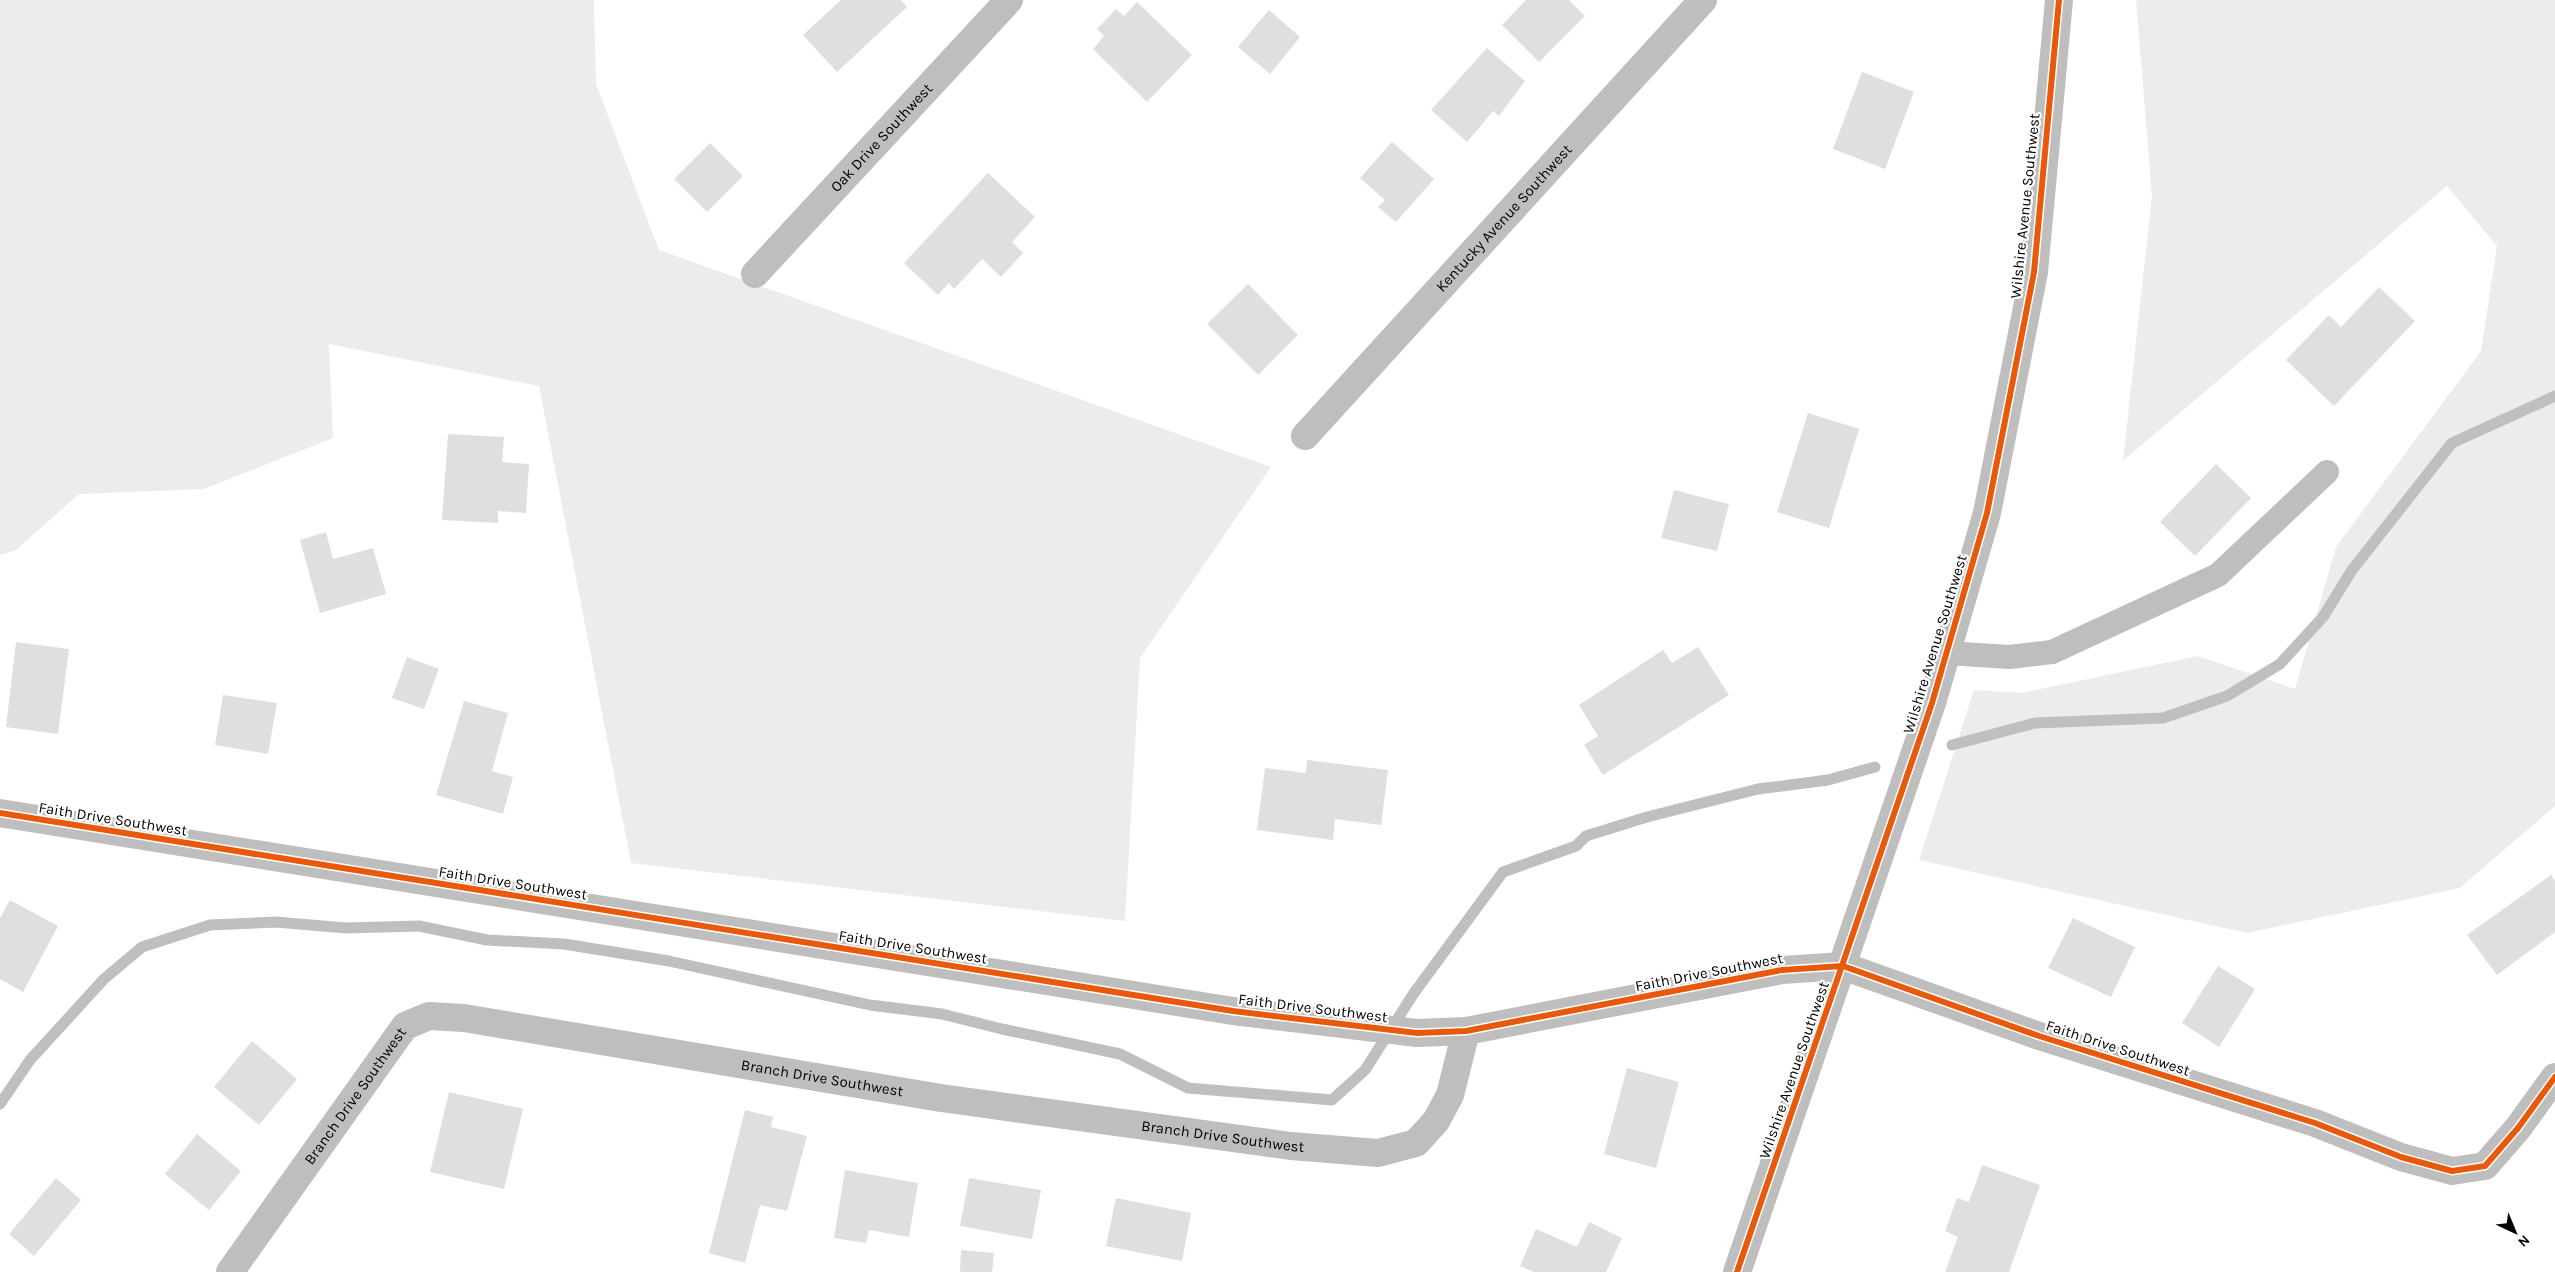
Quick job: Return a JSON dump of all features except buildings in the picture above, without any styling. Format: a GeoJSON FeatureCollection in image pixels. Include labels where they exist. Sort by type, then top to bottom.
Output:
{"type":"FeatureCollection","features":[{"type":"Feature","properties":{"kind":"street","name":"Oak Drive Southwest"},"geometry":{"type":"LineString","coordinates":[[754,274],[1009,0]]}},
{"type":"Feature","properties":{"kind":"street","name":"Kentucky Avenue Southwest"},"geometry":{"type":"LineString","coordinates":[[1305,436],[1703,0]]}},
{"type":"Feature","properties":{"kind":"street","name":"Wilshire Avenue Southwest"},"geometry":{"type":"LineString","coordinates":[[1737,1272],[1932,703],[1987,514],[2034,272],[2059,0]]}},
{"type":"Feature","properties":{"kind":"street","name":"Faith Drive Southwest"},"geometry":{"type":"LineString","coordinates":[[0,813],[1223,1009],[1417,1033],[1466,1031],[1782,970],[1843,966],[2039,1036],[2315,1123],[2401,1157],[2452,1172],[2485,1166],[2518,1128],[2555,1077]]}},
{"type":"Feature","properties":{"kind":"street","name":"Branch Drive Southwest"},"geometry":{"type":"LineString","coordinates":[[230,1272],[405,1026],[429,1016],[464,1018],[941,1098],[1291,1146],[1378,1153],[1416,1143],[1436,1121],[1450,1095],[1466,1031]]}},
{"type":"Feature","properties":{"kind":"lane"},"geometry":{"type":"LineString","coordinates":[[1947,653],[2009,658],[2052,652],[2218,575],[2327,472]]}},
{"type":"Feature","properties":{"kind":"shaded area"},"geometry":{"type":"Polygon","coordinates":[[[0,0],[594,0],[596,84],[659,250],[1271,467],[1140,658],[1125,921],[631,863],[539,386],[329,344],[333,438],[204,489],[79,494],[16,550],[0,555],[0,0]]]}},
{"type":"Feature","properties":{"kind":"shaded area"},"geometry":{"type":"Polygon","coordinates":[[[2136,0],[2555,0],[2555,806],[2460,888],[2247,933],[1919,860],[1974,690],[2021,693],[2198,656],[2295,689],[2336,547],[2481,351],[2497,246],[2447,186],[2123,461],[2152,196],[2136,0]]]}},
{"type":"Feature","properties":{"kind":"waterway"},"geometry":{"type":"LineString","coordinates":[[1952,745],[2035,723],[2163,718],[2227,696],[2280,664],[2323,617],[2352,570],[2452,443],[2555,396]]}},
{"type":"Feature","properties":{"kind":"waterway"},"geometry":{"type":"LineString","coordinates":[[0,1104],[30,1060],[104,979],[142,947],[210,925],[276,922],[346,928],[419,926],[487,940],[564,944],[669,961],[870,1005],[942,1014],[1120,1054],[1188,1088],[1332,1100],[1365,1070],[1414,993],[1503,872],[1576,846],[1586,836],[1647,817],[1758,789],[1828,780],[1875,767]]}},
{"type":"Feature","properties":{"kind":"cycle path"},"geometry":{"type":"LineString","coordinates":[[1737,1272],[1932,703],[1987,513],[2034,272],[2059,0]]}},
{"type":"Feature","properties":{"kind":"cycle path"},"geometry":{"type":"LineString","coordinates":[[0,813],[1233,1011],[1417,1033],[1466,1031],[1782,970],[1843,966],[2039,1036],[2315,1123],[2401,1157],[2452,1171],[2485,1166],[2518,1128],[2555,1077]]}}]}
